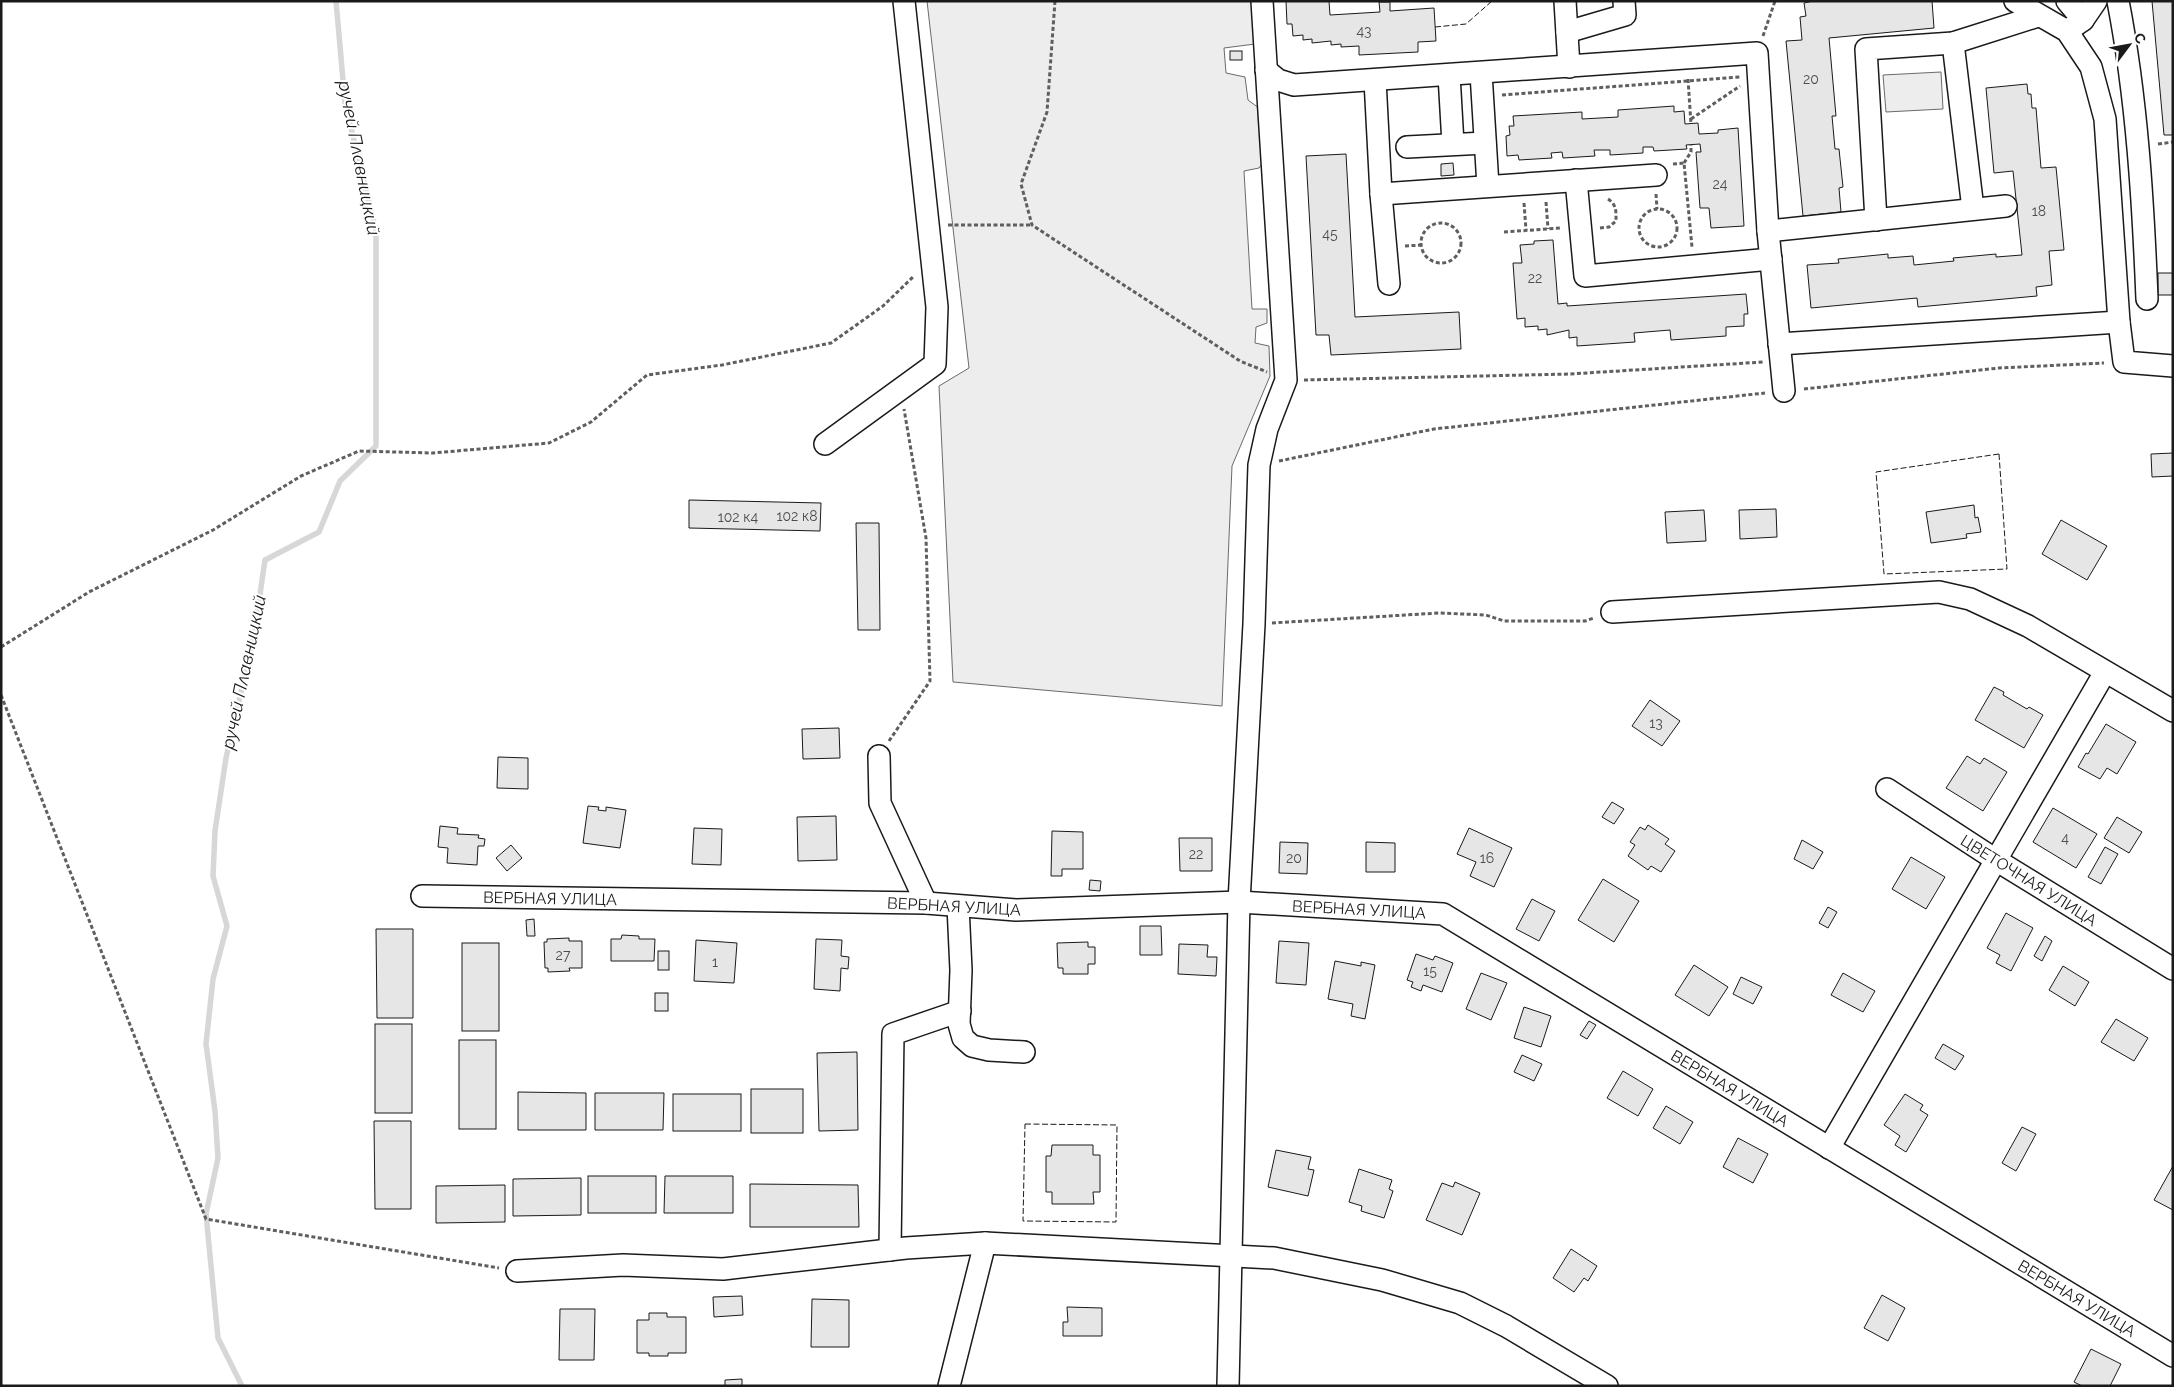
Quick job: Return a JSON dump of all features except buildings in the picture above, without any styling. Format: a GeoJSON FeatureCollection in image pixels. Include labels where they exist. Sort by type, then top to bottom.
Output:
{"type":"FeatureCollection","features":[{"type":"Feature","properties":{"kind":"street"},"geometry":{"type":"LineString","coordinates":[[825,444],[935,364],[937,307],[904,1]]}},
{"type":"Feature","properties":{"kind":"street"},"geometry":{"type":"LineString","coordinates":[[1228,1386],[1240,902],[1260,465],[1267,429],[1286,380],[1262,1]]}},
{"type":"Feature","properties":{"kind":"street"},"geometry":{"type":"LineString","coordinates":[[1565,1],[1569,67]]}},
{"type":"Feature","properties":{"kind":"street"},"geometry":{"type":"LineString","coordinates":[[1567,32],[1625,15],[1624,1]]}},
{"type":"Feature","properties":{"kind":"street"},"geometry":{"type":"LineString","coordinates":[[2015,1],[2038,16],[2075,25]]}},
{"type":"Feature","properties":{"kind":"street"},"geometry":{"type":"LineString","coordinates":[[2067,1],[2091,67],[2105,119],[2119,322],[2124,362],[2173,366]]}},
{"type":"Feature","properties":{"kind":"street"},"geometry":{"type":"LineString","coordinates":[[2075,25],[2096,1]]}},
{"type":"Feature","properties":{"kind":"street"},"geometry":{"type":"LineString","coordinates":[[2118,1],[2126,44],[2143,200],[2147,299]]}},
{"type":"Feature","properties":{"kind":"street"},"geometry":{"type":"LineString","coordinates":[[1876,220],[1866,49],[1953,43],[2038,16]]}},
{"type":"Feature","properties":{"kind":"street"},"geometry":{"type":"LineString","coordinates":[[1953,43],[1973,209]]}},
{"type":"Feature","properties":{"kind":"street"},"geometry":{"type":"LineString","coordinates":[[1266,70],[1278,80],[1294,86],[1757,53],[1768,231],[1784,391]]}},
{"type":"Feature","properties":{"kind":"street"},"geometry":{"type":"LineString","coordinates":[[1481,73],[1488,186]]}},
{"type":"Feature","properties":{"kind":"street"},"geometry":{"type":"LineString","coordinates":[[1449,75],[1453,144]]}},
{"type":"Feature","properties":{"kind":"street"},"geometry":{"type":"LineString","coordinates":[[1375,80],[1381,194],[1389,284]]}},
{"type":"Feature","properties":{"kind":"street"},"geometry":{"type":"LineString","coordinates":[[1407,147],[1485,143]]}},
{"type":"Feature","properties":{"kind":"street"},"geometry":{"type":"LineString","coordinates":[[1381,194],[1576,180],[1660,170]]}},
{"type":"Feature","properties":{"kind":"street"},"geometry":{"type":"LineString","coordinates":[[1576,180],[1585,276],[1771,259]]}},
{"type":"Feature","properties":{"kind":"street"},"geometry":{"type":"LineString","coordinates":[[1768,231],[2006,206]]}},
{"type":"Feature","properties":{"kind":"street"},"geometry":{"type":"LineString","coordinates":[[1780,352],[2119,322]]}},
{"type":"Feature","properties":{"kind":"street"},"geometry":{"type":"LineString","coordinates":[[1612,612],[1939,592],[1970,599],[2028,626],[2173,711]]}},
{"type":"Feature","properties":{"kind":"street"},"geometry":{"type":"LineString","coordinates":[[1829,1148],[2105,672]]}},
{"type":"Feature","properties":{"kind":"street"},"geometry":{"type":"LineString","coordinates":[[878,756],[880,803],[926,903]]}},
{"type":"Feature","properties":{"kind":"street","name":"ЦВЕТОЧНАЯ УЛИЦА"},"geometry":{"type":"LineString","coordinates":[[1887,789],[1996,860],[2173,969]]}},
{"type":"Feature","properties":{"kind":"street","name":"ВЕРБНАЯ УЛИЦА"},"geometry":{"type":"LineString","coordinates":[[422,896],[926,903],[1016,910],[1240,902],[1443,914],[2173,1356]]}},
{"type":"Feature","properties":{"kind":"street"},"geometry":{"type":"LineString","coordinates":[[958,906],[961,970],[960,1024],[963,1038],[972,1046],[989,1050],[1024,1052]]}},
{"type":"Feature","properties":{"kind":"street"},"geometry":{"type":"LineString","coordinates":[[890,1250],[893,1034],[960,1011]]}},
{"type":"Feature","properties":{"kind":"street"},"geometry":{"type":"LineString","coordinates":[[516,1271],[622,1265],[723,1270],[890,1250],[985,1243],[1274,1258],[1382,1280],[1460,1303],[1506,1326],[1606,1386]]}},
{"type":"Feature","properties":{"kind":"street"},"geometry":{"type":"LineString","coordinates":[[949,1386],[985,1243]]}},
{"type":"Feature","properties":{"kind":"path"},"geometry":{"type":"LineString","coordinates":[[1032,225],[1021,184],[1047,112],[1054,1]]}},
{"type":"Feature","properties":{"kind":"path"},"geometry":{"type":"LineString","coordinates":[[1757,53],[1775,1]]}},
{"type":"Feature","properties":{"kind":"path"},"geometry":{"type":"LineString","coordinates":[[1686,58],[1691,121],[1744,83],[1758,76]]}},
{"type":"Feature","properties":{"kind":"path"},"geometry":{"type":"LineString","coordinates":[[1482,96],[1758,76]]}},
{"type":"Feature","properties":{"kind":"path"},"geometry":{"type":"LineString","coordinates":[[1660,170],[1684,162],[1691,152],[1691,145]]}},
{"type":"Feature","properties":{"kind":"path"},"geometry":{"type":"LineString","coordinates":[[1684,162],[1694,266]]}},
{"type":"Feature","properties":{"kind":"path"},"geometry":{"type":"LineString","coordinates":[[1546,202],[1548,228]]}},
{"type":"Feature","properties":{"kind":"path"},"geometry":{"type":"LineString","coordinates":[[1524,203],[1526,230]]}},
{"type":"Feature","properties":{"kind":"path"},"geometry":{"type":"LineString","coordinates":[[1657,209],[1671,213],[1678,226],[1677,234],[1673,240],[1661,247],[1646,243],[1639,230],[1644,216],[1657,209]]}},
{"type":"Feature","properties":{"kind":"path"},"geometry":{"type":"LineString","coordinates":[[1440,223],[1454,227],[1461,241],[1457,256],[1444,263],[1436,262],[1429,258],[1422,245],[1426,230],[1440,223]]}},
{"type":"Feature","properties":{"kind":"path"},"geometry":{"type":"LineString","coordinates":[[929,225],[1032,225],[1240,361],[1286,380],[1570,374],[1780,352]]}},
{"type":"Feature","properties":{"kind":"path"},"geometry":{"type":"LineString","coordinates":[[1,648],[89,592],[213,530],[301,476],[358,451],[433,453],[549,443],[591,422],[647,375],[722,365],[831,342],[883,306],[932,258]]}},
{"type":"Feature","properties":{"kind":"path"},"geometry":{"type":"LineString","coordinates":[[1260,465],[1434,429],[1999,368],[2124,362]]}},
{"type":"Feature","properties":{"kind":"path"},"geometry":{"type":"LineString","coordinates":[[878,756],[930,681],[926,538],[901,388]]}},
{"type":"Feature","properties":{"kind":"path"},"geometry":{"type":"LineString","coordinates":[[1254,624],[1439,613],[1486,615],[1504,621],[1585,621],[1612,612]]}},
{"type":"Feature","properties":{"kind":"path"},"geometry":{"type":"LineString","coordinates":[[1,695],[206,1219],[516,1271]]}},
{"type":"Feature","properties":{"kind":"shaded area"},"geometry":{"type":"Polygon","coordinates":[[[927,1],[1252,1],[1255,44],[1224,48],[1226,73],[1245,77],[1248,100],[1263,111],[1267,157],[1259,168],[1244,171],[1252,309],[1267,309],[1267,323],[1256,327],[1255,343],[1269,346],[1270,376],[1232,466],[1222,706],[953,682],[939,386],[969,368],[927,1]]]}},
{"type":"Feature","properties":{"kind":"shaded area"},"geometry":{"type":"Polygon","coordinates":[[[1941,72],[1943,109],[1886,112],[1883,75],[1941,72]]]}},
{"type":"Feature","properties":{"kind":"waterway","name":"ручей Плавницкий"},"geometry":{"type":"LineString","coordinates":[[242,1386],[218,1338],[206,1214],[218,1158],[215,1111],[206,1044],[213,979],[227,926],[213,876],[215,831],[226,758],[254,635],[265,560],[319,532],[340,481],[376,446],[376,231],[345,103],[336,1]]}},
{"type":"Feature","properties":{"kind":"fence"},"geometry":{"type":"LineString","coordinates":[[1435,27],[1466,24],[1492,1]]}},
{"type":"Feature","properties":{"kind":"fence"},"geometry":{"type":"LineString","coordinates":[[1999,454],[2007,569],[1884,574],[1876,472],[1999,454]]}},
{"type":"Feature","properties":{"kind":"fence"},"geometry":{"type":"LineString","coordinates":[[1025,1124],[1117,1125],[1116,1222],[1023,1221],[1025,1124]]}}]}
